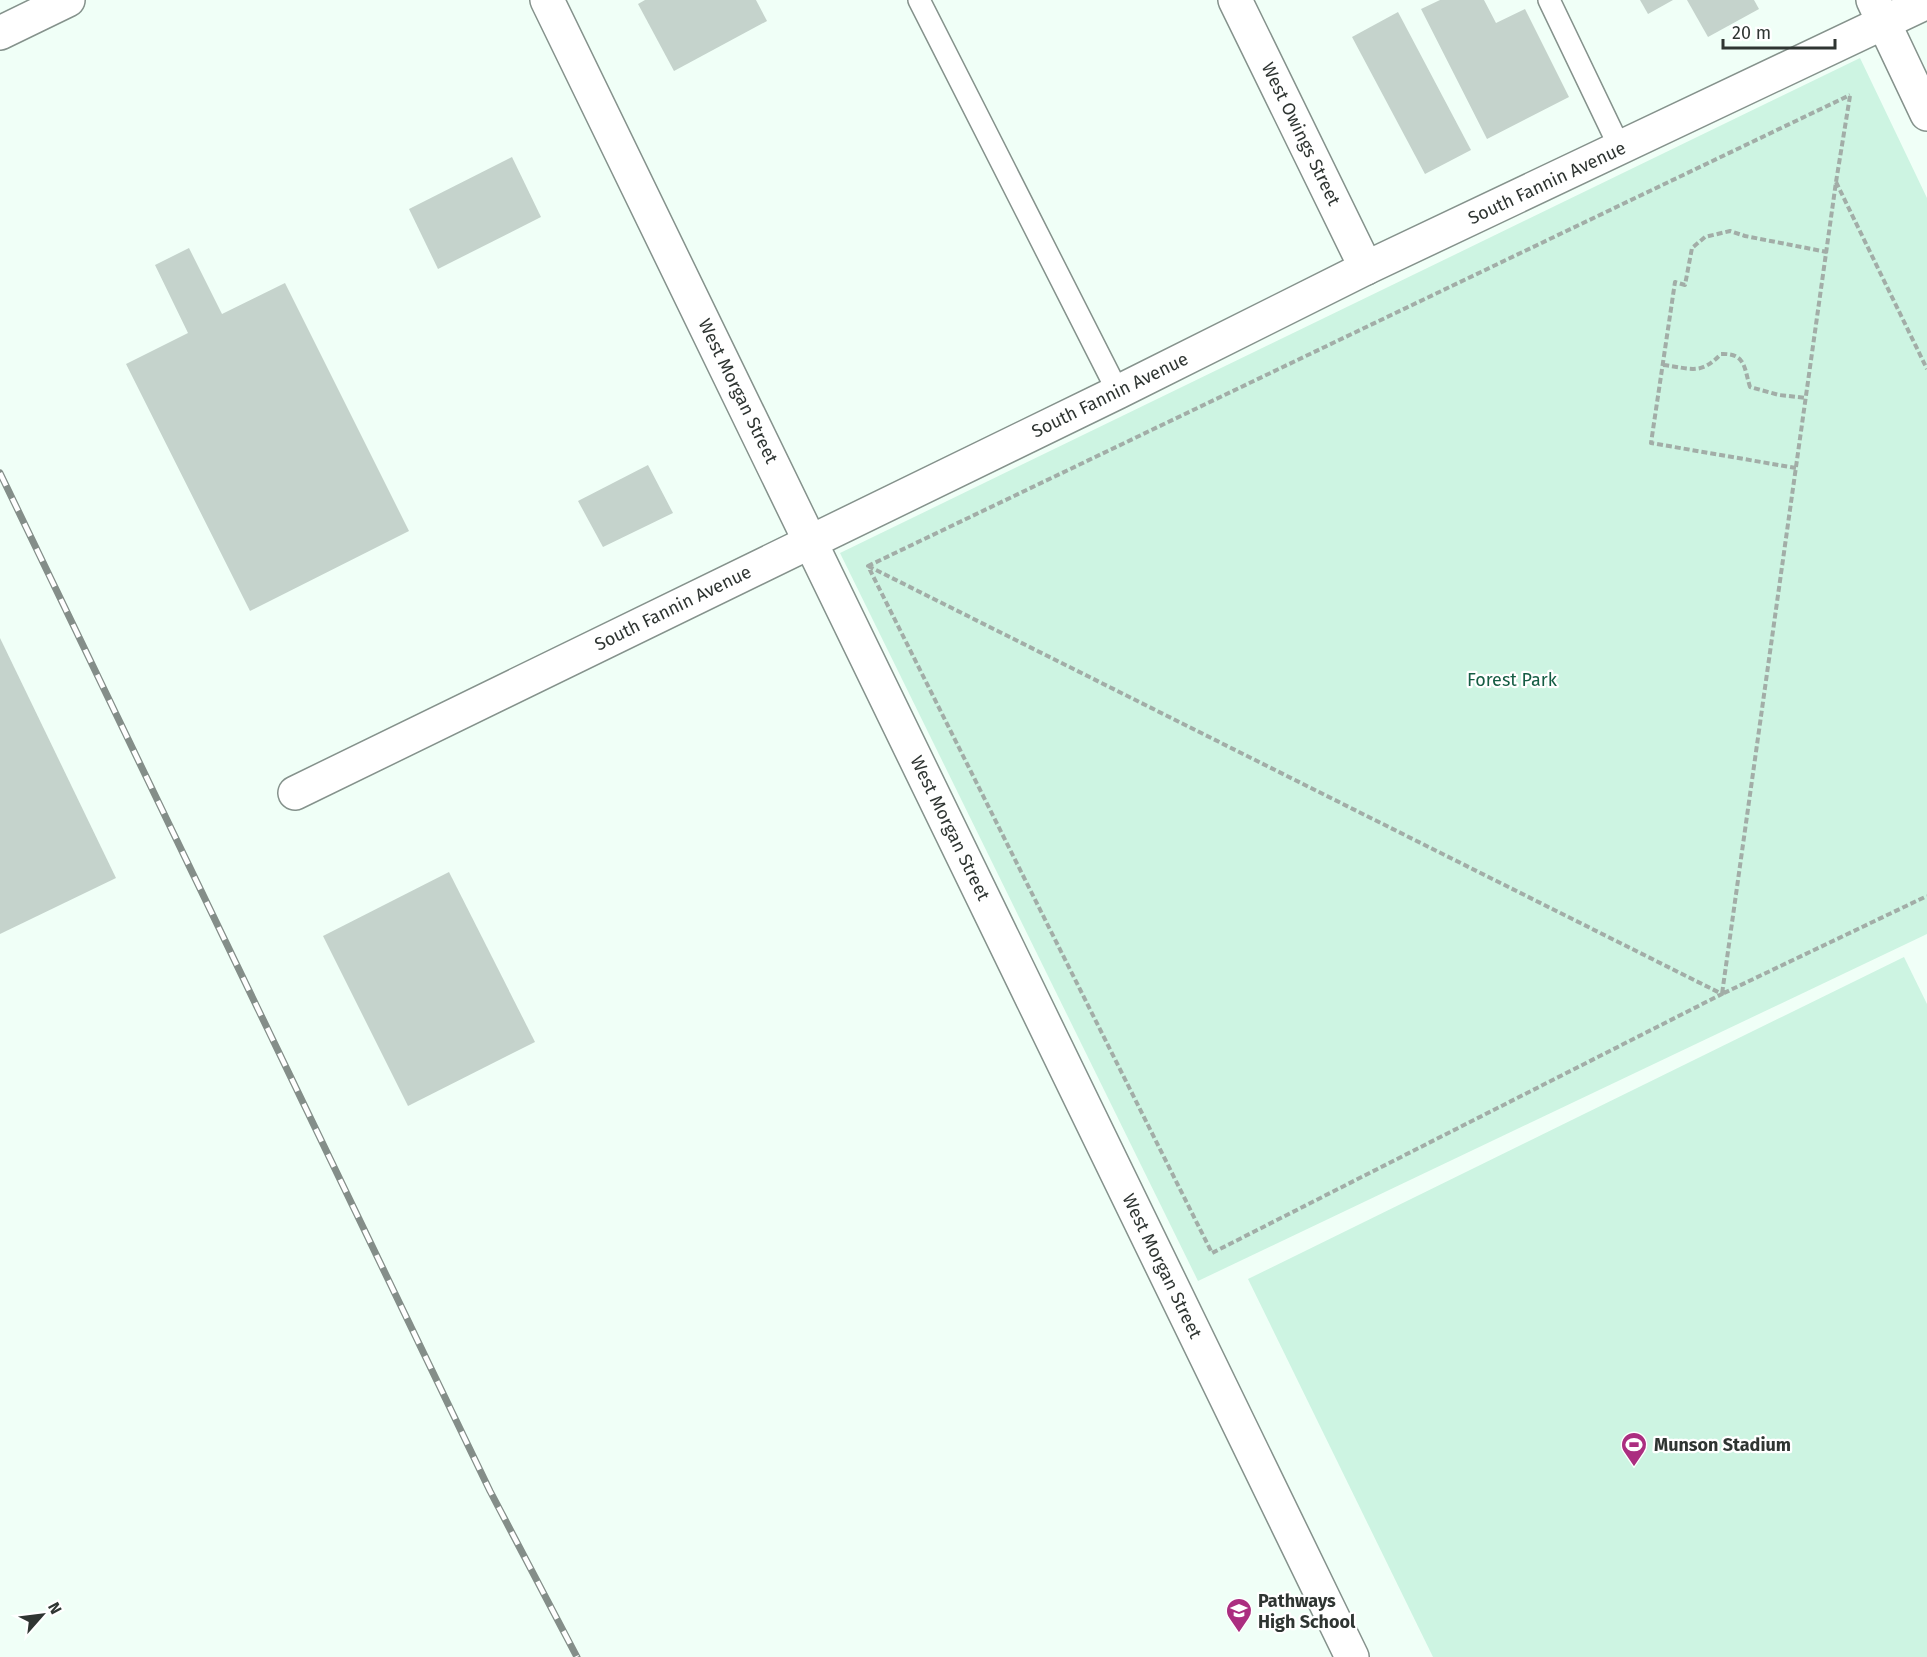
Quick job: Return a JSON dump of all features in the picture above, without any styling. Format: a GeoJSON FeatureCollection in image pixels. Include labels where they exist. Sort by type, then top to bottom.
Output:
{"type":"FeatureCollection","features":[{"type":"Feature","properties":{"kind":"street"},"geometry":{"type":"LineString","coordinates":[[0,33],[68,0]]}},
{"type":"Feature","properties":{"kind":"street","name":"West Morgan Street"},"geometry":{"type":"LineString","coordinates":[[547,0],[1352,1657]]}},
{"type":"Feature","properties":{"kind":"street","name":"West Owings Street"},"geometry":{"type":"LineString","coordinates":[[1235,0],[1366,268]]}},
{"type":"Feature","properties":{"kind":"street","name":"South Fannin Avenue"},"geometry":{"type":"LineString","coordinates":[[295,793],[1118,392],[1366,268],[1620,148],[1879,11],[1927,2]]}},
{"type":"Feature","properties":{"kind":"street"},"geometry":{"type":"LineString","coordinates":[[1879,11],[1927,114]]}},
{"type":"Feature","properties":{"kind":"lane"},"geometry":{"type":"LineString","coordinates":[[919,0],[1118,392]]}},
{"type":"Feature","properties":{"kind":"lane"},"geometry":{"type":"LineString","coordinates":[[1549,0],[1620,148]]}},
{"type":"Feature","properties":{"kind":"path"},"geometry":{"type":"LineString","coordinates":[[868,566],[1850,95],[1722,994]]}},
{"type":"Feature","properties":{"kind":"path"},"geometry":{"type":"LineString","coordinates":[[1836,182],[1927,369]]}},
{"type":"Feature","properties":{"kind":"path"},"geometry":{"type":"LineString","coordinates":[[1796,468],[1651,443],[1675,282],[1685,285],[1692,248],[1705,237],[1730,231],[1827,252]]}},
{"type":"Feature","properties":{"kind":"path"},"geometry":{"type":"LineString","coordinates":[[1663,364],[1701,370],[1713,363],[1721,354],[1732,353],[1740,358],[1750,387],[1779,395],[1806,398]]}},
{"type":"Feature","properties":{"kind":"path"},"geometry":{"type":"LineString","coordinates":[[868,566],[1212,1253],[1722,994],[1927,896]]}},
{"type":"Feature","properties":{"kind":"path"},"geometry":{"type":"LineString","coordinates":[[868,566],[1722,994]]}},
{"type":"Feature","properties":{"kind":"green space","name":"Forest Park"},"geometry":{"type":"Polygon","coordinates":[[[1860,58],[1927,198],[1927,934],[1198,1281],[840,553],[1860,58]]]}},
{"type":"Feature","properties":{"kind":"green space","name":"Munson Stadium"},"geometry":{"type":"Polygon","coordinates":[[[1904,957],[1927,1004],[1927,1657],[1433,1657],[1248,1279],[1904,957]]]}},
{"type":"Feature","properties":{"kind":"building"},"geometry":{"type":"Polygon","coordinates":[[[645,0],[756,0],[767,21],[674,71],[638,4],[645,0]]]}},
{"type":"Feature","properties":{"kind":"building"},"geometry":{"type":"Polygon","coordinates":[[[1440,0],[1484,0],[1496,23],[1525,9],[1569,97],[1487,139],[1421,9],[1440,0]]]}},
{"type":"Feature","properties":{"kind":"building"},"geometry":{"type":"Polygon","coordinates":[[[1640,0],[1673,0],[1648,14],[1640,0]]]}},
{"type":"Feature","properties":{"kind":"building"},"geometry":{"type":"Polygon","coordinates":[[[1687,0],[1754,0],[1759,9],[1708,37],[1687,0]]]}},
{"type":"Feature","properties":{"kind":"building"},"geometry":{"type":"Polygon","coordinates":[[[1398,12],[1471,150],[1425,174],[1352,37],[1398,12]]]}},
{"type":"Feature","properties":{"kind":"building"},"geometry":{"type":"Polygon","coordinates":[[[512,157],[541,217],[438,269],[409,209],[512,157]]]}},
{"type":"Feature","properties":{"kind":"building"},"geometry":{"type":"Polygon","coordinates":[[[189,248],[222,314],[285,283],[409,531],[250,611],[126,364],[188,333],[155,265],[189,248]]]}},
{"type":"Feature","properties":{"kind":"building"},"geometry":{"type":"Polygon","coordinates":[[[648,465],[673,513],[603,547],[578,501],[648,465]]]}},
{"type":"Feature","properties":{"kind":"building"},"geometry":{"type":"Polygon","coordinates":[[[0,638],[116,878],[0,934],[0,638]]]}},
{"type":"Feature","properties":{"kind":"building"},"geometry":{"type":"Polygon","coordinates":[[[449,872],[535,1042],[408,1106],[323,936],[449,872]]]}},
{"type":"Feature","properties":{"kind":"railway"},"geometry":{"type":"LineString","coordinates":[[0,473],[490,1491],[577,1657]]}},
{"type":"Feature","properties":{"kind":"place","name":"Munson Stadium"},"geometry":{"type":"Point","coordinates":[1634,1468]}},
{"type":"Feature","properties":{"kind":"place","name":"Pathways High School"},"geometry":{"type":"Point","coordinates":[1239,1634]}}]}
